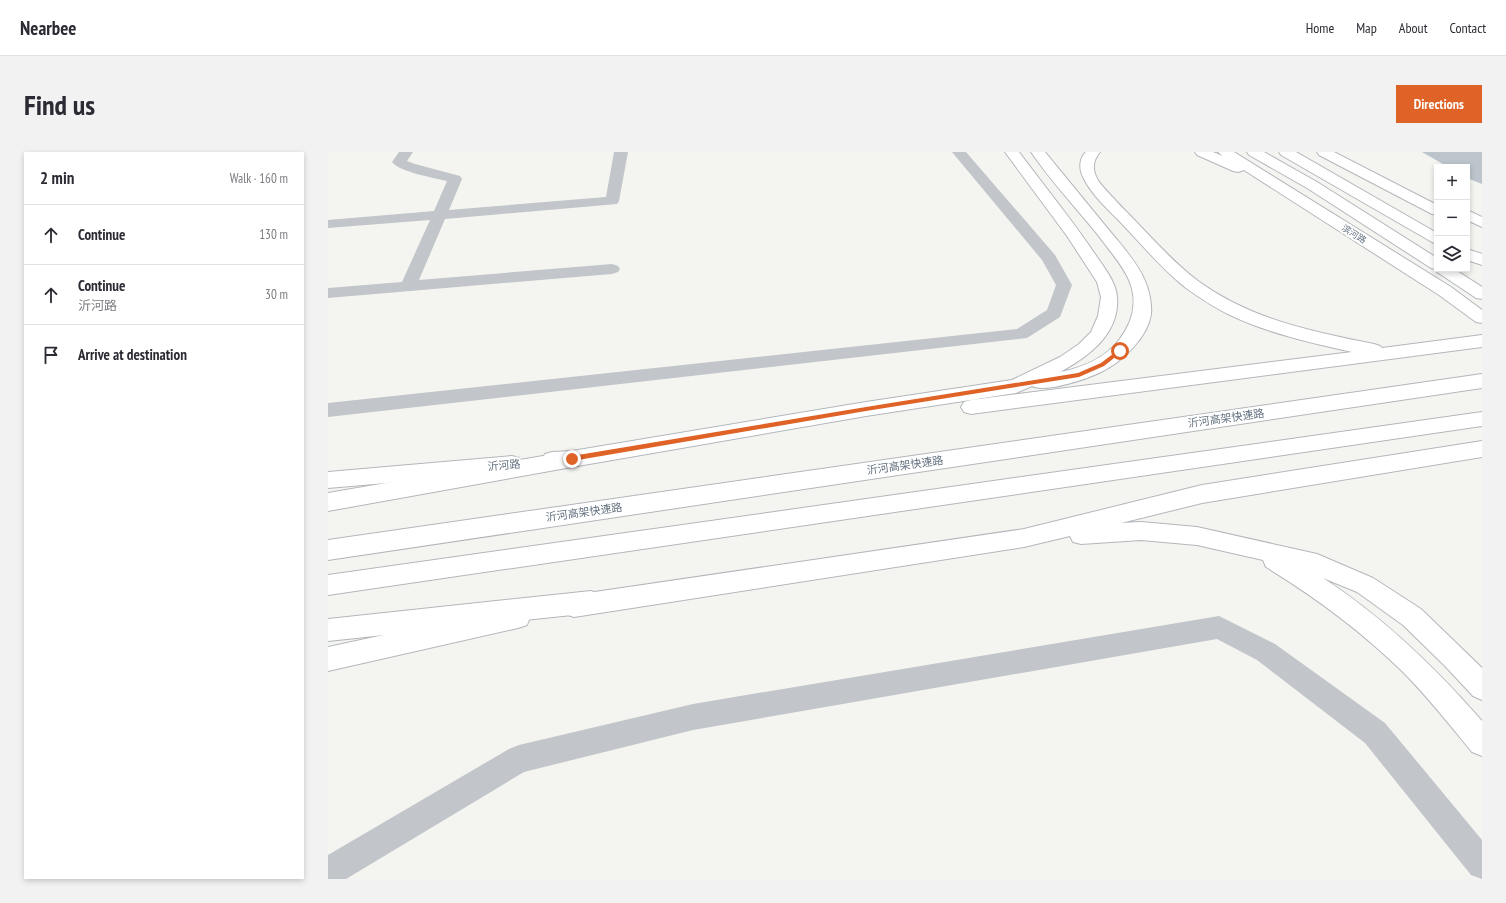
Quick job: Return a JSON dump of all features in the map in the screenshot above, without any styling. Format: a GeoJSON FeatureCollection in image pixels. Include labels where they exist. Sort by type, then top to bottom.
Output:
{"type":"FeatureCollection","features":[{"type":"Feature","properties":{"kind":"main road"},"geometry":{"type":"LineString","coordinates":[[1012,152],[1097,267],[1105,282],[1109,297],[1107,316],[1098,335],[1085,348],[1066,361],[1016,386]]}},
{"type":"Feature","properties":{"kind":"main road"},"geometry":{"type":"LineString","coordinates":[[678,442],[866,409],[1079,375],[1102,364],[1120,351],[1134,332],[1142,314],[1141,296],[1137,280],[1119,252],[1038,152]]}},
{"type":"Feature","properties":{"kind":"main road"},"geometry":{"type":"LineString","coordinates":[[1093,152],[1088,157],[1088,174],[1104,197],[1163,259],[1193,286],[1232,311],[1266,325],[1318,340],[1395,354]]}},
{"type":"Feature","properties":{"kind":"main road"},"geometry":{"type":"LineString","coordinates":[[1202,152],[1290,193]]}},
{"type":"Feature","properties":{"kind":"main road","name":"滨河路"},"geometry":{"type":"LineString","coordinates":[[1225,152],[1445,291],[1482,318]]}},
{"type":"Feature","properties":{"kind":"main road","name":"滨河路"},"geometry":{"type":"LineString","coordinates":[[1254,152],[1312,185],[1434,263]]}},
{"type":"Feature","properties":{"kind":"main road"},"geometry":{"type":"LineString","coordinates":[[1286,152],[1434,237]]}},
{"type":"Feature","properties":{"kind":"main road"},"geometry":{"type":"LineString","coordinates":[[1324,152],[1434,209]]}},
{"type":"Feature","properties":{"kind":"main road"},"geometry":{"type":"LineString","coordinates":[[1352,152],[1434,195]]}},
{"type":"Feature","properties":{"kind":"main road"},"geometry":{"type":"LineString","coordinates":[[1470,216],[1482,223]]}},
{"type":"Feature","properties":{"kind":"main road"},"geometry":{"type":"LineString","coordinates":[[1470,230],[1482,237]]}},
{"type":"Feature","properties":{"kind":"main road"},"geometry":{"type":"LineString","coordinates":[[1470,255],[1482,260]]}},
{"type":"Feature","properties":{"kind":"main road"},"geometry":{"type":"LineString","coordinates":[[1448,272],[1482,294]]}},
{"type":"Feature","properties":{"kind":"main road"},"geometry":{"type":"LineString","coordinates":[[678,442],[863,421],[1482,342]]}},
{"type":"Feature","properties":{"kind":"main road","name":"沂河高架快速路"},"geometry":{"type":"LineString","coordinates":[[328,550],[1482,381]]}},
{"type":"Feature","properties":{"kind":"main road"},"geometry":{"type":"LineString","coordinates":[[328,585],[1482,419]]}},
{"type":"Feature","properties":{"kind":"main road","name":"沂河路"},"geometry":{"type":"LineString","coordinates":[[328,480],[572,459],[678,442]]}},
{"type":"Feature","properties":{"kind":"main road"},"geometry":{"type":"LineString","coordinates":[[1024,538],[1202,494],[1482,449]]}},
{"type":"Feature","properties":{"kind":"main road"},"geometry":{"type":"LineString","coordinates":[[328,502],[572,459]]}},
{"type":"Feature","properties":{"kind":"main road"},"geometry":{"type":"LineString","coordinates":[[328,630],[591,602],[1024,538],[1141,531],[1197,536],[1309,561],[1365,585],[1412,617],[1454,657],[1482,687]]}},
{"type":"Feature","properties":{"kind":"main road"},"geometry":{"type":"LineString","coordinates":[[1258,550],[1302,576],[1338,601],[1387,641],[1427,679],[1482,742]]}},
{"type":"Feature","properties":{"kind":"main road"},"geometry":{"type":"LineString","coordinates":[[328,659],[591,602]]}},
{"type":"Feature","properties":{"kind":"street"},"geometry":{"type":"LineString","coordinates":[[406,152],[399,162],[410,167],[455,179],[409,285]]}},
{"type":"Feature","properties":{"kind":"street"},"geometry":{"type":"LineString","coordinates":[[328,224],[612,200],[622,152]]}},
{"type":"Feature","properties":{"kind":"street"},"geometry":{"type":"LineString","coordinates":[[328,410],[1021,334],[1054,313],[1064,285],[1049,258],[959,152]]}},
{"type":"Feature","properties":{"kind":"street"},"geometry":{"type":"LineString","coordinates":[[328,292],[612,269]]}},
{"type":"Feature","properties":{"kind":"street"},"geometry":{"type":"LineString","coordinates":[[328,872],[519,759],[693,717],[1218,628],[1266,652],[1375,733],[1482,864]]}},
{"type":"Feature","properties":{"kind":"shaded area"},"geometry":{"type":"Polygon","coordinates":[[[1422,152],[1482,152],[1482,184],[1470,179],[1470,164],[1443,164],[1422,152]]]}},
{"type":"Feature","properties":{"kind":"route"},"geometry":{"type":"LineString","coordinates":[[572,459],[866,409],[1079,375],[1102,364],[1120,351]]}}]}
